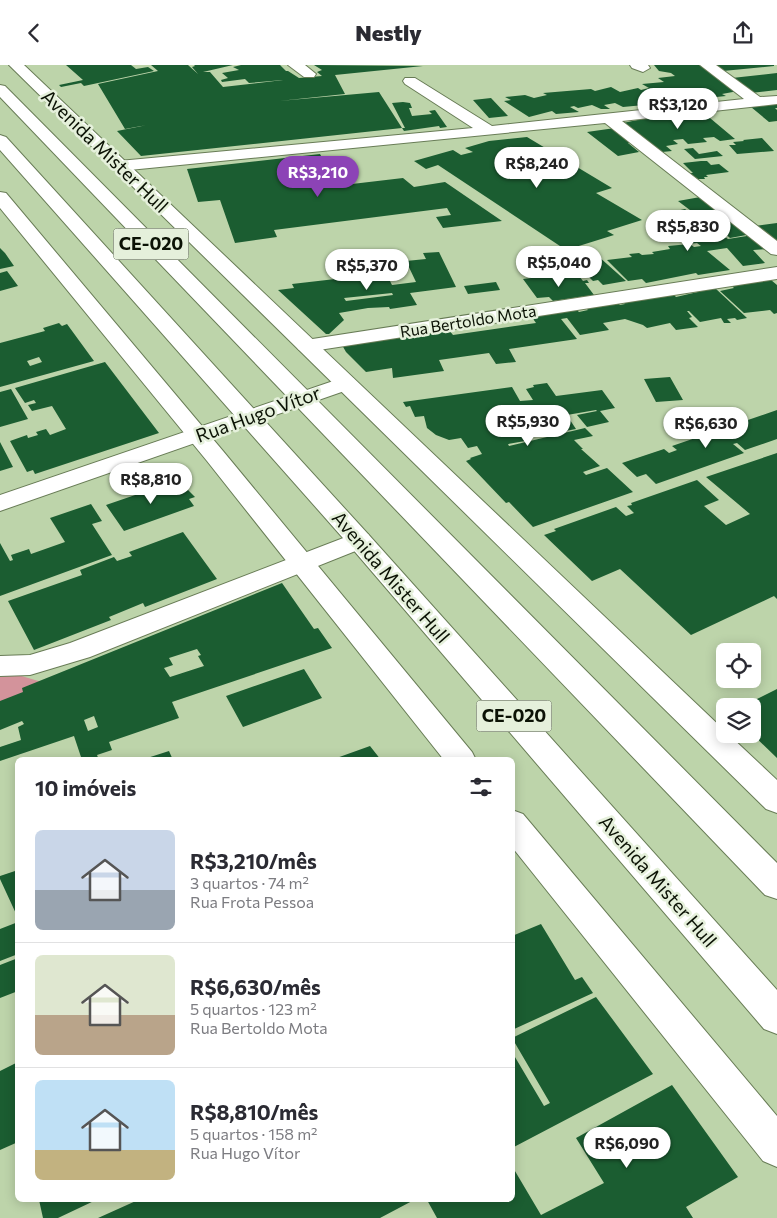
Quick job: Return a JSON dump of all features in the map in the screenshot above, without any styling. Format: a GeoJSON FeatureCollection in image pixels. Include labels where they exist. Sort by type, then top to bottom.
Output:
{"type":"FeatureCollection","features":[{"type":"Feature","properties":{"kind":"main road","name":"Avenida Mister Hull"},"geometry":{"type":"LineString","coordinates":[[16,65],[777,800]]}},
{"type":"Feature","properties":{"kind":"main road"},"geometry":{"type":"LineString","coordinates":[[296,65],[309,74]]}},
{"type":"Feature","properties":{"kind":"main road"},"geometry":{"type":"LineString","coordinates":[[706,65],[757,102]]}},
{"type":"Feature","properties":{"kind":"main road"},"geometry":{"type":"LineString","coordinates":[[410,81],[489,131]]}},
{"type":"Feature","properties":{"kind":"main road","name":"Avenida Mister Hull"},"geometry":{"type":"LineString","coordinates":[[0,89],[777,885]]}},
{"type":"Feature","properties":{"kind":"main road"},"geometry":{"type":"LineString","coordinates":[[119,166],[489,131],[777,100]]}},
{"type":"Feature","properties":{"kind":"main road"},"geometry":{"type":"LineString","coordinates":[[608,118],[777,250]]}},
{"type":"Feature","properties":{"kind":"main road","name":"Avenida Mister Hull"},"geometry":{"type":"LineString","coordinates":[[0,140],[359,540],[777,1017]]}},
{"type":"Feature","properties":{"kind":"main road"},"geometry":{"type":"LineString","coordinates":[[0,197],[198,435],[459,757]]}},
{"type":"Feature","properties":{"kind":"main road","name":"Rua Bertoldo Mota"},"geometry":{"type":"LineString","coordinates":[[306,346],[777,273]]}},
{"type":"Feature","properties":{"kind":"main road","name":"Rua Hugo Vítor"},"geometry":{"type":"LineString","coordinates":[[0,503],[344,383]]}},
{"type":"Feature","properties":{"kind":"main road"},"geometry":{"type":"LineString","coordinates":[[0,666],[10,667],[34,663],[80,650],[359,540]]}},
{"type":"Feature","properties":{"kind":"main road"},"geometry":{"type":"LineString","coordinates":[[515,827],[777,1147]]}},
{"type":"Feature","properties":{"kind":"shaded area"},"geometry":{"type":"Polygon","coordinates":[[[0,672],[15,674],[55,686],[0,710],[0,672]]]}},
{"type":"Feature","properties":{"kind":"building"},"geometry":{"type":"Polygon","coordinates":[[[66,65],[131,65],[136,69],[148,67],[154,71],[84,86],[81,83],[61,87],[59,85],[83,80],[66,65]]]}},
{"type":"Feature","properties":{"kind":"building"},"geometry":{"type":"Polygon","coordinates":[[[151,65],[188,65],[198,74],[192,67],[194,65],[233,65],[203,72],[210,72],[223,87],[283,80],[249,83],[245,79],[222,82],[221,80],[228,78],[222,73],[239,70],[233,67],[241,65],[280,65],[286,71],[299,78],[322,76],[317,72],[322,70],[314,65],[423,66],[335,75],[345,94],[279,101],[379,92],[402,128],[141,156],[117,131],[147,125],[125,129],[98,84],[158,71],[151,65]]]}},
{"type":"Feature","properties":{"kind":"building"},"geometry":{"type":"Polygon","coordinates":[[[654,65],[701,65],[738,91],[722,94],[726,96],[707,98],[702,95],[677,101],[673,99],[663,101],[657,98],[638,102],[644,105],[623,107],[615,103],[604,105],[610,109],[601,109],[592,105],[578,108],[574,106],[570,107],[579,112],[556,114],[552,111],[529,117],[504,101],[511,100],[505,97],[525,95],[534,98],[547,95],[543,93],[591,89],[595,91],[611,87],[620,92],[638,88],[641,90],[649,88],[642,84],[664,82],[658,78],[675,76],[671,73],[659,71],[654,65]]]}},
{"type":"Feature","properties":{"kind":"building"},"geometry":{"type":"Polygon","coordinates":[[[715,65],[774,65],[774,66],[723,71],[715,65]]]}},
{"type":"Feature","properties":{"kind":"building"},"geometry":{"type":"Polygon","coordinates":[[[777,73],[777,90],[751,93],[732,78],[777,73]]]}},
{"type":"Feature","properties":{"kind":"building"},"geometry":{"type":"Polygon","coordinates":[[[491,98],[508,116],[489,118],[473,100],[491,98]]]}},
{"type":"Feature","properties":{"kind":"building"},"geometry":{"type":"Polygon","coordinates":[[[392,103],[410,103],[412,108],[409,108],[412,116],[432,114],[429,111],[435,110],[447,127],[440,128],[439,126],[404,131],[402,128],[405,128],[392,103]]]}},
{"type":"Feature","properties":{"kind":"building"},"geometry":{"type":"Polygon","coordinates":[[[777,104],[777,108],[775,108],[777,110],[777,121],[769,122],[751,107],[777,104]]]}},
{"type":"Feature","properties":{"kind":"building"},"geometry":{"type":"Polygon","coordinates":[[[704,113],[735,139],[720,141],[714,137],[703,138],[707,142],[688,144],[683,139],[673,140],[678,144],[666,146],[672,151],[662,152],[623,123],[647,118],[704,113]]]}},
{"type":"Feature","properties":{"kind":"building"},"geometry":{"type":"Polygon","coordinates":[[[615,128],[633,142],[628,143],[639,152],[618,156],[587,132],[615,128]]]}},
{"type":"Feature","properties":{"kind":"building"},"geometry":{"type":"Polygon","coordinates":[[[527,137],[612,188],[596,193],[642,220],[607,231],[614,235],[566,250],[438,165],[426,169],[414,161],[453,150],[461,155],[473,152],[465,148],[489,141],[527,137]]]}},
{"type":"Feature","properties":{"kind":"building"},"geometry":{"type":"Polygon","coordinates":[[[762,138],[774,151],[737,154],[729,145],[736,145],[733,142],[762,138]]]}},
{"type":"Feature","properties":{"kind":"building"},"geometry":{"type":"Polygon","coordinates":[[[693,148],[699,154],[717,151],[723,156],[695,159],[684,149],[693,148]]]}},
{"type":"Feature","properties":{"kind":"building"},"geometry":{"type":"Polygon","coordinates":[[[320,154],[325,163],[306,164],[318,188],[403,178],[414,187],[445,182],[502,221],[443,228],[436,217],[451,215],[447,208],[274,230],[277,237],[235,243],[220,200],[198,202],[187,169],[320,154]]]}},
{"type":"Feature","properties":{"kind":"building"},"geometry":{"type":"Polygon","coordinates":[[[707,161],[711,165],[719,164],[729,172],[706,175],[708,177],[704,177],[705,179],[698,179],[689,173],[693,173],[683,163],[707,161]]]}},
{"type":"Feature","properties":{"kind":"building"},"geometry":{"type":"Polygon","coordinates":[[[706,196],[752,234],[730,238],[678,201],[706,196]]]}},
{"type":"Feature","properties":{"kind":"building"},"geometry":{"type":"Polygon","coordinates":[[[685,209],[728,239],[753,235],[769,249],[753,250],[765,263],[743,266],[727,248],[707,251],[730,270],[698,275],[696,273],[646,283],[642,279],[628,281],[607,260],[632,257],[629,254],[654,254],[652,252],[670,249],[668,246],[690,244],[694,247],[701,246],[697,243],[688,244],[653,216],[685,209]]]}},
{"type":"Feature","properties":{"kind":"building"},"geometry":{"type":"Polygon","coordinates":[[[777,223],[777,244],[755,226],[777,223]]]}},
{"type":"Feature","properties":{"kind":"building"},"geometry":{"type":"Polygon","coordinates":[[[0,248],[5,253],[14,266],[0,269],[0,248]]]}},
{"type":"Feature","properties":{"kind":"building"},"geometry":{"type":"Polygon","coordinates":[[[439,252],[456,287],[410,293],[417,305],[390,309],[389,307],[368,308],[339,313],[344,320],[329,334],[326,334],[278,290],[294,288],[292,284],[370,275],[365,264],[393,261],[398,271],[386,273],[392,285],[416,282],[406,261],[426,259],[423,253],[439,252]],[[392,293],[344,298],[346,301],[393,295],[392,293]]]}},
{"type":"Feature","properties":{"kind":"building"},"geometry":{"type":"Polygon","coordinates":[[[598,256],[626,281],[603,285],[598,280],[593,281],[588,276],[584,276],[560,261],[598,256]]]}},
{"type":"Feature","properties":{"kind":"building"},"geometry":{"type":"Polygon","coordinates":[[[7,271],[18,286],[0,291],[0,273],[7,271]]]}},
{"type":"Feature","properties":{"kind":"building"},"geometry":{"type":"Polygon","coordinates":[[[555,275],[558,279],[579,276],[583,281],[587,280],[589,283],[585,283],[594,295],[553,301],[549,297],[537,298],[523,279],[555,275]]]}},
{"type":"Feature","properties":{"kind":"building"},"geometry":{"type":"Polygon","coordinates":[[[771,280],[777,285],[777,313],[774,314],[770,310],[744,313],[720,291],[734,288],[731,285],[771,280]]]}},
{"type":"Feature","properties":{"kind":"building"},"geometry":{"type":"Polygon","coordinates":[[[496,282],[500,290],[468,294],[464,286],[496,282]]]}},
{"type":"Feature","properties":{"kind":"building"},"geometry":{"type":"Polygon","coordinates":[[[715,288],[747,318],[727,319],[731,323],[724,323],[721,318],[700,322],[687,311],[692,317],[689,318],[698,327],[676,330],[670,323],[647,328],[625,319],[603,323],[609,330],[580,335],[567,318],[561,319],[577,339],[509,349],[516,362],[496,364],[489,353],[439,360],[444,371],[393,378],[392,368],[366,372],[346,352],[342,345],[449,330],[453,335],[536,323],[531,316],[576,309],[579,312],[588,310],[585,307],[617,302],[620,305],[625,304],[622,301],[672,293],[676,297],[715,288]]]}},
{"type":"Feature","properties":{"kind":"building"},"geometry":{"type":"Polygon","coordinates":[[[59,323],[62,326],[67,324],[94,361],[0,387],[0,343],[45,331],[43,328],[59,323]],[[39,357],[27,361],[30,366],[42,362],[39,357]]]}},
{"type":"Feature","properties":{"kind":"building"},"geometry":{"type":"Polygon","coordinates":[[[105,362],[159,433],[35,474],[33,470],[27,472],[10,441],[27,435],[28,438],[38,435],[36,432],[46,429],[50,435],[66,429],[52,406],[32,411],[28,405],[36,403],[34,400],[25,403],[15,388],[105,362]]]}},
{"type":"Feature","properties":{"kind":"building"},"geometry":{"type":"Polygon","coordinates":[[[670,377],[683,400],[656,402],[644,379],[670,377]]]}},
{"type":"Feature","properties":{"kind":"building"},"geometry":{"type":"Polygon","coordinates":[[[547,383],[556,396],[602,390],[615,408],[600,411],[609,422],[587,427],[577,415],[596,410],[532,421],[534,424],[568,417],[576,429],[523,439],[525,441],[508,444],[509,446],[585,428],[593,436],[574,440],[600,466],[583,472],[586,475],[607,468],[633,492],[533,527],[509,502],[506,503],[466,461],[482,454],[477,446],[468,448],[461,438],[449,440],[436,435],[427,428],[424,416],[415,417],[410,406],[406,407],[403,402],[512,387],[520,401],[533,400],[526,389],[534,387],[533,385],[547,383]]]}},
{"type":"Feature","properties":{"kind":"building"},"geometry":{"type":"Polygon","coordinates":[[[11,389],[28,419],[0,427],[0,392],[11,389]]]}},
{"type":"Feature","properties":{"kind":"building"},"geometry":{"type":"Polygon","coordinates":[[[777,410],[777,439],[745,450],[737,443],[733,444],[744,453],[656,484],[646,474],[637,477],[622,463],[664,449],[669,453],[677,450],[672,446],[777,410]]]}},
{"type":"Feature","properties":{"kind":"building"},"geometry":{"type":"Polygon","coordinates":[[[0,442],[13,467],[0,471],[0,442]]]}},
{"type":"Feature","properties":{"kind":"building"},"geometry":{"type":"Polygon","coordinates":[[[777,453],[777,599],[774,596],[691,635],[620,569],[592,581],[544,535],[556,531],[554,529],[616,507],[626,516],[634,513],[627,506],[632,505],[631,503],[697,480],[719,500],[704,506],[726,525],[750,514],[706,477],[777,453]]]}},
{"type":"Feature","properties":{"kind":"building"},"geometry":{"type":"Polygon","coordinates":[[[176,481],[183,489],[191,486],[187,489],[195,497],[189,499],[194,506],[124,531],[106,505],[176,481]]]}},
{"type":"Feature","properties":{"kind":"building"},"geometry":{"type":"Polygon","coordinates":[[[91,504],[102,521],[92,524],[112,555],[0,596],[0,543],[10,561],[13,560],[11,555],[29,549],[31,554],[65,542],[50,518],[91,504]]]}},
{"type":"Feature","properties":{"kind":"building"},"geometry":{"type":"Polygon","coordinates":[[[183,532],[217,579],[145,607],[143,603],[109,617],[111,620],[34,650],[8,601],[82,575],[80,570],[114,557],[117,561],[132,556],[129,552],[183,532]]]}},
{"type":"Feature","properties":{"kind":"building"},"geometry":{"type":"Polygon","coordinates":[[[282,583],[314,629],[318,628],[332,648],[172,702],[179,718],[109,742],[112,750],[97,755],[98,757],[81,757],[74,736],[0,761],[0,747],[21,740],[18,727],[24,724],[22,721],[0,730],[0,701],[23,692],[22,688],[282,583]],[[197,649],[169,658],[173,665],[164,668],[170,677],[204,666],[198,656],[201,655],[197,649]],[[94,716],[84,720],[88,731],[98,727],[94,716]]]}},
{"type":"Feature","properties":{"kind":"building"},"geometry":{"type":"Polygon","coordinates":[[[304,669],[322,698],[243,727],[226,696],[304,669]]]}},
{"type":"Feature","properties":{"kind":"building"},"geometry":{"type":"Polygon","coordinates":[[[777,689],[777,758],[761,743],[761,698],[759,698],[777,689]]]}},
{"type":"Feature","properties":{"kind":"building"},"geometry":{"type":"Polygon","coordinates":[[[370,746],[379,757],[339,757],[370,746]]]}},
{"type":"Feature","properties":{"kind":"building"},"geometry":{"type":"Polygon","coordinates":[[[169,751],[172,757],[150,757],[169,751]]]}},
{"type":"Feature","properties":{"kind":"building"},"geometry":{"type":"Polygon","coordinates":[[[15,871],[15,912],[0,879],[0,876],[15,871]]]}},
{"type":"Feature","properties":{"kind":"building"},"geometry":{"type":"Polygon","coordinates":[[[15,923],[15,955],[0,961],[0,929],[15,923]]]}},
{"type":"Feature","properties":{"kind":"building"},"geometry":{"type":"Polygon","coordinates":[[[541,924],[575,980],[582,977],[593,993],[515,1029],[515,935],[541,924]]]}},
{"type":"Feature","properties":{"kind":"building"},"geometry":{"type":"Polygon","coordinates":[[[15,959],[15,992],[0,998],[0,965],[15,959]]]}},
{"type":"Feature","properties":{"kind":"building"},"geometry":{"type":"Polygon","coordinates":[[[596,997],[653,1074],[515,1146],[515,1057],[544,1106],[550,1103],[515,1043],[515,1037],[596,997]]]}},
{"type":"Feature","properties":{"kind":"building"},"geometry":{"type":"Polygon","coordinates":[[[15,1064],[15,1143],[0,1150],[0,1071],[15,1064]]]}},
{"type":"Feature","properties":{"kind":"building"},"geometry":{"type":"Polygon","coordinates":[[[672,1085],[738,1177],[686,1207],[693,1218],[437,1218],[428,1202],[515,1202],[515,1171],[541,1215],[604,1183],[576,1138],[672,1085]]]}},
{"type":"Feature","properties":{"kind":"building"},"geometry":{"type":"Polygon","coordinates":[[[39,1202],[92,1202],[58,1218],[43,1218],[39,1202]]]}},
{"type":"Feature","properties":{"kind":"building"},"geometry":{"type":"Polygon","coordinates":[[[134,1202],[410,1202],[380,1218],[98,1218],[134,1202]]]}}]}
